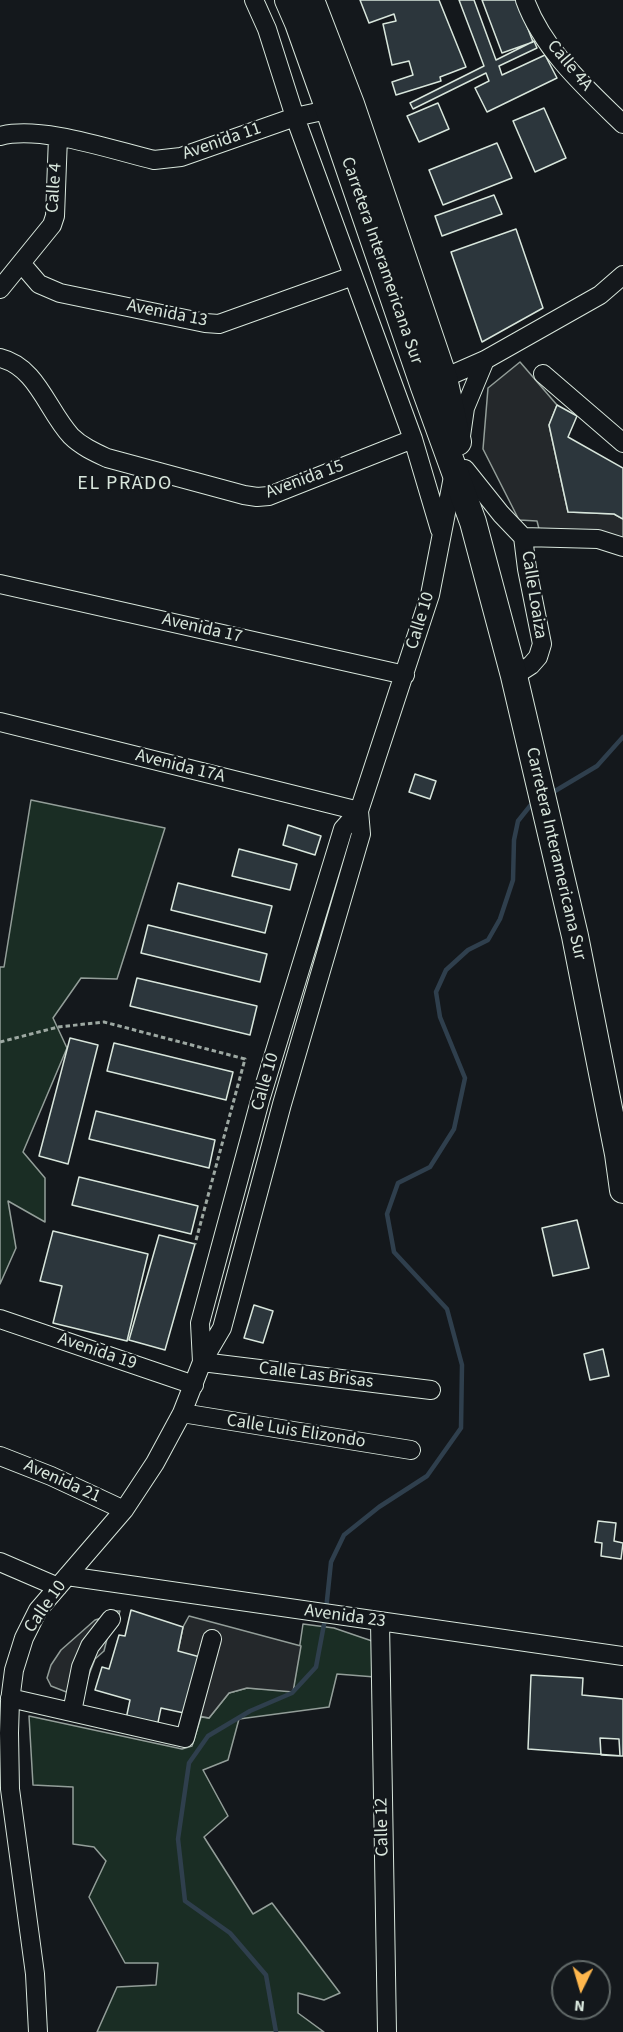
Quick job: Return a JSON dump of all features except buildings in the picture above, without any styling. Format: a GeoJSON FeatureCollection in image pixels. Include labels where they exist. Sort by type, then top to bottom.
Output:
{"type":"FeatureCollection","features":[{"type":"Feature","properties":{"kind":"highway","name":"Carretera Interamericana Sur"},"geometry":{"type":"LineString","coordinates":[[288,0],[340,107]]}},
{"type":"Feature","properties":{"kind":"highway","name":"Carretera Interamericana Sur"},"geometry":{"type":"LineString","coordinates":[[311,0],[340,107],[460,463],[473,522],[514,676],[575,936],[623,1190]]}},
{"type":"Feature","properties":{"kind":"street"},"geometry":{"type":"LineString","coordinates":[[254,0],[267,29],[295,117],[414,440],[441,532]]}},
{"type":"Feature","properties":{"kind":"street","name":"Calle 4A"},"geometry":{"type":"LineString","coordinates":[[525,0],[530,13],[558,57],[576,79],[623,124]]}},
{"type":"Feature","properties":{"kind":"street","name":"Avenida 11"},"geometry":{"type":"LineString","coordinates":[[0,136],[11,133],[38,134],[154,160],[168,160],[295,117],[340,107]]}},
{"type":"Feature","properties":{"kind":"street","name":"Calle 4"},"geometry":{"type":"LineString","coordinates":[[0,289],[52,225],[55,216],[58,137]]}},
{"type":"Feature","properties":{"kind":"street","name":"Avenida 13"},"geometry":{"type":"LineString","coordinates":[[21,263],[39,284],[60,293],[219,324],[353,276]]}},
{"type":"Feature","properties":{"kind":"street"},"geometry":{"type":"LineString","coordinates":[[434,383],[484,360],[600,296],[623,275]]}},
{"type":"Feature","properties":{"kind":"street","name":"Avenida 15"},"geometry":{"type":"LineString","coordinates":[[0,358],[12,361],[24,369],[71,436],[88,449],[107,458],[244,495],[269,496],[414,440]]}},
{"type":"Feature","properties":{"kind":"street","name":"Calle 10"},"geometry":{"type":"LineString","coordinates":[[38,2032],[35,1974],[5,1788],[10,1698],[14,1670],[24,1638],[38,1610],[124,1510],[155,1463],[182,1413],[202,1362],[200,1323],[261,1097],[343,830],[359,811],[430,595],[441,532],[460,463],[465,408],[484,360]]}},
{"type":"Feature","properties":{"kind":"street"},"geometry":{"type":"LineString","coordinates":[[543,374],[623,443]]}},
{"type":"Feature","properties":{"kind":"street","name":"Calle Loaiza"},"geometry":{"type":"LineString","coordinates":[[460,463],[501,514],[523,537],[542,644],[538,657],[531,665],[514,676]]}},
{"type":"Feature","properties":{"kind":"street","name":"Calle Loaiza"},"geometry":{"type":"LineString","coordinates":[[523,537],[598,539],[623,547]]}},
{"type":"Feature","properties":{"kind":"street","name":"Avenida 17"},"geometry":{"type":"LineString","coordinates":[[0,584],[405,675]]}},
{"type":"Feature","properties":{"kind":"street","name":"Avenida 17A"},"geometry":{"type":"LineString","coordinates":[[0,722],[359,811]]}},
{"type":"Feature","properties":{"kind":"street","name":"Avenida 19"},"geometry":{"type":"LineString","coordinates":[[0,1319],[194,1384]]}},
{"type":"Feature","properties":{"kind":"street","name":"Calle Las Brisas"},"geometry":{"type":"LineString","coordinates":[[202,1362],[431,1390]]}},
{"type":"Feature","properties":{"kind":"street","name":"Calle Luis Elizondo"},"geometry":{"type":"LineString","coordinates":[[182,1413],[411,1450]]}},
{"type":"Feature","properties":{"kind":"street","name":"Avenida 21"},"geometry":{"type":"LineString","coordinates":[[0,1456],[51,1476],[124,1510]]}},
{"type":"Feature","properties":{"kind":"street","name":"Avenida 23"},"geometry":{"type":"LineString","coordinates":[[0,1562],[62,1581],[623,1656]]}},
{"type":"Feature","properties":{"kind":"street"},"geometry":{"type":"LineString","coordinates":[[72,1712],[81,1667],[90,1646],[111,1619]]}},
{"type":"Feature","properties":{"kind":"street","name":"Calle 12"},"geometry":{"type":"LineString","coordinates":[[380,1622],[387,2032]]}},
{"type":"Feature","properties":{"kind":"street"},"geometry":{"type":"LineString","coordinates":[[10,1698],[185,1738],[212,1639]]}},
{"type":"Feature","properties":{"kind":"path"},"geometry":{"type":"LineString","coordinates":[[0,1042],[58,1027],[104,1022],[245,1059],[195,1244]]}},
{"type":"Feature","properties":{"kind":"green space"},"geometry":{"type":"Polygon","coordinates":[[[31,800],[165,828],[117,979],[81,978],[53,1018],[67,1048],[23,1152],[45,1178],[45,1222],[8,1201],[16,1248],[0,1284],[0,967],[4,967],[31,800]]]}},
{"type":"Feature","properties":{"kind":"green space"},"geometry":{"type":"Polygon","coordinates":[[[303,1624],[334,1628],[372,1641],[375,1677],[337,1674],[329,1707],[239,1719],[228,1760],[203,1770],[228,1816],[204,1837],[253,1914],[272,1903],[340,1993],[324,2000],[298,1993],[298,2013],[324,2032],[97,2032],[117,1987],[156,1985],[158,1963],[125,1963],[89,1897],[106,1861],[94,1847],[73,1844],[73,1787],[33,1785],[29,1716],[182,1749],[192,1746],[201,1717],[209,1718],[229,1693],[247,1688],[293,1691],[303,1624]]]}},
{"type":"Feature","properties":{"kind":"shaded area"},"geometry":{"type":"Polygon","coordinates":[[[520,362],[557,405],[549,425],[568,512],[614,514],[623,519],[623,546],[539,529],[537,521],[519,520],[483,449],[488,388],[520,362]]]}},
{"type":"Feature","properties":{"kind":"shaded area"},"geometry":{"type":"Polygon","coordinates":[[[109,1611],[120,1611],[108,1635],[104,1651],[95,1659],[87,1680],[69,1693],[51,1686],[47,1678],[51,1665],[61,1650],[95,1620],[105,1617],[109,1611]]]}},
{"type":"Feature","properties":{"kind":"shaded area"},"geometry":{"type":"Polygon","coordinates":[[[189,1616],[301,1646],[293,1692],[247,1688],[229,1693],[209,1718],[184,1713],[178,1651],[183,1627],[189,1616]]]}},
{"type":"Feature","properties":{"kind":"waterway"},"geometry":{"type":"LineString","coordinates":[[550,794],[597,766],[623,737]]}},
{"type":"Feature","properties":{"kind":"waterway"},"geometry":{"type":"LineString","coordinates":[[326,1610],[331,1562],[344,1535],[379,1507],[427,1476],[461,1428],[462,1365],[447,1309],[394,1252],[387,1214],[398,1183],[430,1167],[454,1129],[465,1078],[440,1017],[436,992],[446,970],[468,950],[488,940],[500,919],[513,880],[514,840],[518,821],[535,803]]}},
{"type":"Feature","properties":{"kind":"waterway"},"geometry":{"type":"LineString","coordinates":[[276,2032],[266,1975],[230,1933],[185,1901],[178,1839],[189,1763],[208,1736],[250,1711],[292,1693],[316,1667],[325,1619]]}},
{"type":"Feature","properties":{"kind":"district","name":"EL PRADO"},"geometry":{"type":"Point","coordinates":[125,485]}}]}
